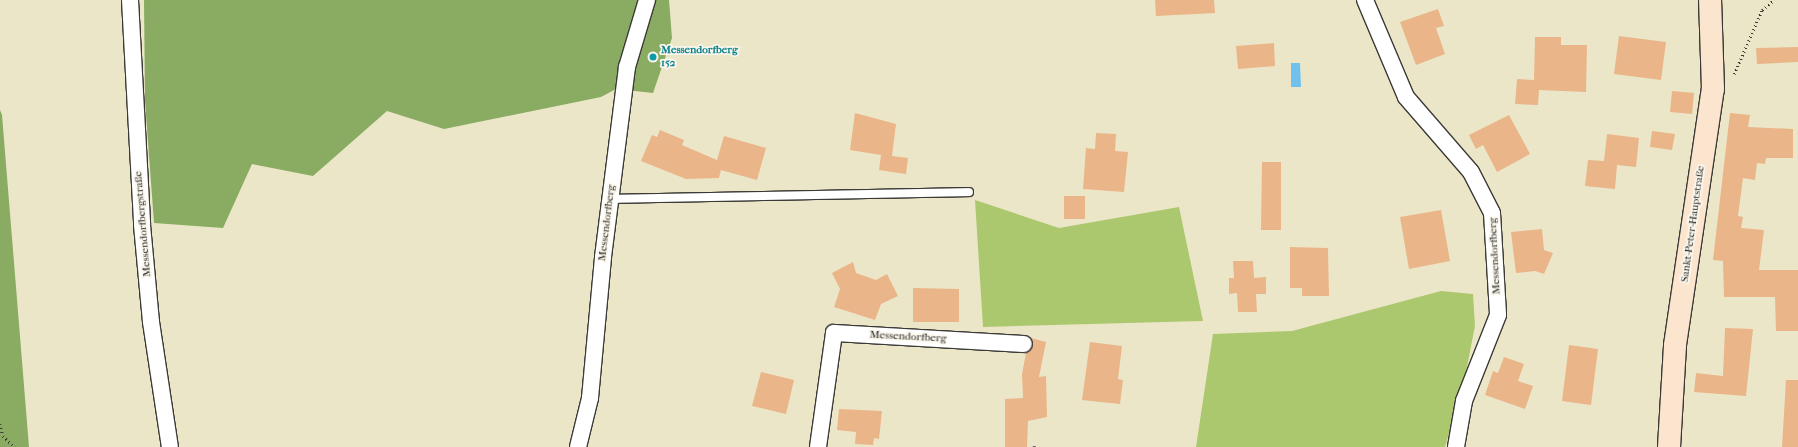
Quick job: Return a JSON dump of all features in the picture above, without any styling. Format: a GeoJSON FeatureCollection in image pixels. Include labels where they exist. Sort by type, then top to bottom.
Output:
{"type":"FeatureCollection","features":[{"type":"Feature","properties":{"kind":"main road","name":"Sankt-Peter-Hauptstraße"},"geometry":{"type":"LineString","coordinates":[[1669,447],[1675,345],[1713,89],[1710,0]]}},
{"type":"Feature","properties":{"kind":"street","name":"Messendorfbergstraße"},"geometry":{"type":"LineString","coordinates":[[130,0],[144,247],[151,322],[170,447]]}},
{"type":"Feature","properties":{"kind":"street","name":"Messendorfberg"},"geometry":{"type":"LineString","coordinates":[[578,447],[590,398],[610,199],[627,67],[647,0]]}},
{"type":"Feature","properties":{"kind":"street","name":"Messendorfberg"},"geometry":{"type":"LineString","coordinates":[[1366,0],[1406,97],[1471,172],[1492,212],[1498,315],[1464,401],[1456,447]]}},
{"type":"Feature","properties":{"kind":"street","name":"Messendorfberg"},"geometry":{"type":"LineString","coordinates":[[818,447],[834,333],[1024,344]]}},
{"type":"Feature","properties":{"kind":"lane"},"geometry":{"type":"LineString","coordinates":[[610,199],[969,192]]}},
{"type":"Feature","properties":{"kind":"path"},"geometry":{"type":"LineString","coordinates":[[1713,89],[1726,89],[1730,85],[1762,10],[1774,0]]}},
{"type":"Feature","properties":{"kind":"path"},"geometry":{"type":"LineString","coordinates":[[0,424],[3,436],[15,447]]}},
{"type":"Feature","properties":{"kind":"green space"},"geometry":{"type":"Polygon","coordinates":[[[144,0],[669,0],[672,38],[653,93],[616,89],[601,97],[444,129],[387,111],[313,176],[252,164],[223,228],[154,223],[145,101],[144,0]]]}},
{"type":"Feature","properties":{"kind":"green space"},"geometry":{"type":"Polygon","coordinates":[[[0,110],[2,115],[29,447],[0,447],[0,110]]]}},
{"type":"Feature","properties":{"kind":"green space"},"geometry":{"type":"Polygon","coordinates":[[[975,200],[1059,228],[1179,207],[1203,321],[983,327],[975,200]]]}},
{"type":"Feature","properties":{"kind":"green space"},"geometry":{"type":"Polygon","coordinates":[[[1441,291],[1473,294],[1475,326],[1464,382],[1445,447],[1196,447],[1213,334],[1292,331],[1441,291]]]}},
{"type":"Feature","properties":{"kind":"water"},"geometry":{"type":"Polygon","coordinates":[[[1291,63],[1300,63],[1301,87],[1291,87],[1291,63]]]}},
{"type":"Feature","properties":{"kind":"building"},"geometry":{"type":"Polygon","coordinates":[[[1155,0],[1214,0],[1215,13],[1156,16],[1155,0]]]}},
{"type":"Feature","properties":{"kind":"building"},"geometry":{"type":"Polygon","coordinates":[[[1438,9],[1444,26],[1436,28],[1445,54],[1416,65],[1400,22],[1438,9]]]}},
{"type":"Feature","properties":{"kind":"building"},"geometry":{"type":"Polygon","coordinates":[[[1619,36],[1666,42],[1661,80],[1614,74],[1619,36]]]}},
{"type":"Feature","properties":{"kind":"building"},"geometry":{"type":"Polygon","coordinates":[[[1535,37],[1561,37],[1561,45],[1587,45],[1586,92],[1539,90],[1538,105],[1515,104],[1517,79],[1534,80],[1535,37]]]}},
{"type":"Feature","properties":{"kind":"building"},"geometry":{"type":"Polygon","coordinates":[[[1274,43],[1275,66],[1238,69],[1236,46],[1274,43]]]}},
{"type":"Feature","properties":{"kind":"building"},"geometry":{"type":"Polygon","coordinates":[[[1798,47],[1798,62],[1757,64],[1756,48],[1798,47]]]}},
{"type":"Feature","properties":{"kind":"building"},"geometry":{"type":"Polygon","coordinates":[[[1672,91],[1694,93],[1692,114],[1670,112],[1672,91]]]}},
{"type":"Feature","properties":{"kind":"building"},"geometry":{"type":"Polygon","coordinates":[[[855,113],[896,124],[892,156],[908,158],[906,174],[879,170],[881,155],[850,150],[855,113]]]}},
{"type":"Feature","properties":{"kind":"building"},"geometry":{"type":"Polygon","coordinates":[[[1730,113],[1750,115],[1748,127],[1793,129],[1793,158],[1766,158],[1765,164],[1757,163],[1755,180],[1743,178],[1738,216],[1743,217],[1741,228],[1764,230],[1759,270],[1798,270],[1798,331],[1776,331],[1775,297],[1724,297],[1723,261],[1713,260],[1730,113]]]}},
{"type":"Feature","properties":{"kind":"building"},"geometry":{"type":"Polygon","coordinates":[[[1509,115],[1530,154],[1497,172],[1483,145],[1476,149],[1469,135],[1509,115]]]}},
{"type":"Feature","properties":{"kind":"building"},"geometry":{"type":"Polygon","coordinates":[[[660,130],[684,140],[682,145],[717,160],[724,136],[766,148],[757,180],[721,170],[719,178],[686,179],[641,161],[652,135],[657,137],[660,130]]]}},
{"type":"Feature","properties":{"kind":"building"},"geometry":{"type":"Polygon","coordinates":[[[1652,131],[1675,134],[1672,150],[1650,147],[1652,131]]]}},
{"type":"Feature","properties":{"kind":"building"},"geometry":{"type":"Polygon","coordinates":[[[1096,133],[1116,134],[1115,151],[1128,152],[1124,192],[1083,189],[1086,148],[1095,149],[1096,133]]]}},
{"type":"Feature","properties":{"kind":"building"},"geometry":{"type":"Polygon","coordinates":[[[1607,134],[1639,138],[1636,167],[1617,165],[1615,189],[1585,186],[1588,160],[1604,161],[1607,134]]]}},
{"type":"Feature","properties":{"kind":"building"},"geometry":{"type":"Polygon","coordinates":[[[1262,162],[1281,162],[1281,230],[1261,230],[1262,162]]]}},
{"type":"Feature","properties":{"kind":"building"},"geometry":{"type":"Polygon","coordinates":[[[1064,196],[1085,196],[1085,219],[1064,219],[1064,196]]]}},
{"type":"Feature","properties":{"kind":"building"},"geometry":{"type":"Polygon","coordinates":[[[1441,210],[1450,261],[1409,269],[1400,217],[1441,210]]]}},
{"type":"Feature","properties":{"kind":"building"},"geometry":{"type":"Polygon","coordinates":[[[1542,229],[1544,250],[1553,253],[1544,274],[1535,271],[1516,273],[1511,232],[1542,229]]]}},
{"type":"Feature","properties":{"kind":"building"},"geometry":{"type":"Polygon","coordinates":[[[1290,247],[1328,248],[1329,296],[1302,296],[1302,288],[1290,288],[1290,247]]]}},
{"type":"Feature","properties":{"kind":"building"},"geometry":{"type":"Polygon","coordinates":[[[1233,261],[1253,261],[1254,278],[1266,277],[1266,294],[1256,294],[1257,312],[1238,312],[1237,293],[1229,294],[1229,278],[1234,278],[1233,261]]]}},
{"type":"Feature","properties":{"kind":"building"},"geometry":{"type":"Polygon","coordinates":[[[853,262],[856,273],[876,280],[887,274],[898,296],[881,304],[875,320],[834,307],[840,289],[832,273],[853,262]]]}},
{"type":"Feature","properties":{"kind":"building"},"geometry":{"type":"Polygon","coordinates":[[[913,288],[959,289],[959,322],[913,322],[913,288]]]}},
{"type":"Feature","properties":{"kind":"building"},"geometry":{"type":"Polygon","coordinates":[[[1725,328],[1753,329],[1746,396],[1694,392],[1696,373],[1723,376],[1725,328]]]}},
{"type":"Feature","properties":{"kind":"building"},"geometry":{"type":"Polygon","coordinates":[[[1031,338],[1046,342],[1039,377],[1046,376],[1047,417],[1028,421],[1027,447],[1005,447],[1005,399],[1023,398],[1022,374],[1026,353],[1033,345],[1031,338]]]}},
{"type":"Feature","properties":{"kind":"building"},"geometry":{"type":"Polygon","coordinates":[[[1090,342],[1122,346],[1118,379],[1123,380],[1120,404],[1082,400],[1090,342]]]}},
{"type":"Feature","properties":{"kind":"building"},"geometry":{"type":"Polygon","coordinates":[[[1569,345],[1598,349],[1591,405],[1562,401],[1569,345]]]}},
{"type":"Feature","properties":{"kind":"building"},"geometry":{"type":"Polygon","coordinates":[[[1504,357],[1524,364],[1518,381],[1533,386],[1525,409],[1485,395],[1493,371],[1498,373],[1504,357]]]}},
{"type":"Feature","properties":{"kind":"building"},"geometry":{"type":"Polygon","coordinates":[[[761,372],[794,380],[786,414],[752,406],[761,372]]]}},
{"type":"Feature","properties":{"kind":"building"},"geometry":{"type":"Polygon","coordinates":[[[1786,380],[1798,380],[1798,447],[1782,447],[1786,380]]]}},
{"type":"Feature","properties":{"kind":"building"},"geometry":{"type":"Polygon","coordinates":[[[839,409],[882,411],[879,439],[874,438],[873,445],[855,444],[856,432],[837,430],[839,409]]]}},
{"type":"Feature","properties":{"kind":"place","name":"Messendorfberg 152"},"geometry":{"type":"Point","coordinates":[653,57]}}]}
